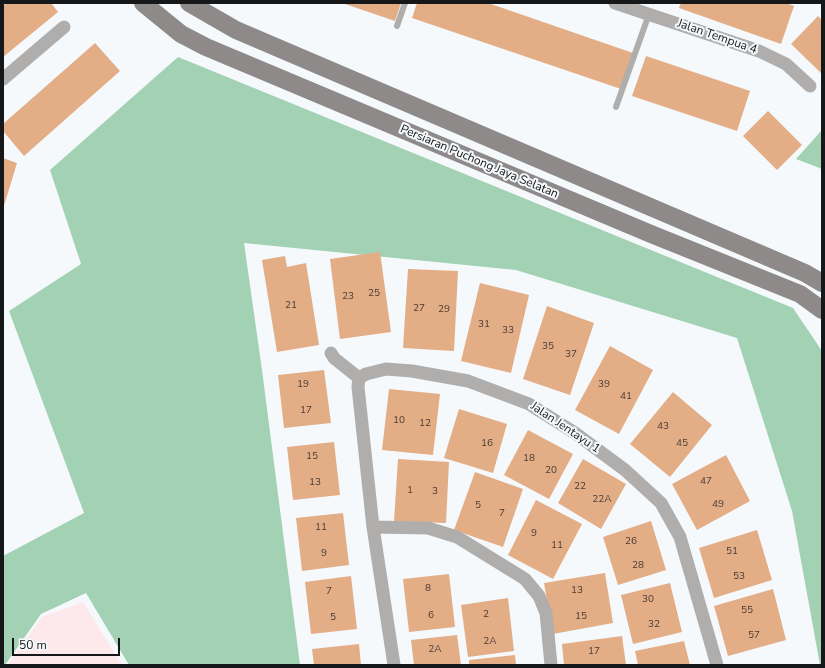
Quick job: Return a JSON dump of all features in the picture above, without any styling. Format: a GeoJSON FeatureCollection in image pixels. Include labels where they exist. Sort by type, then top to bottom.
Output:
{"type":"FeatureCollection","features":[{"type":"Feature","properties":{"kind":"main road","name":"Persiaran Puchong Jaya Selatan"},"geometry":{"type":"LineString","coordinates":[[143,3],[181,34],[206,47],[651,234],[800,294],[822,310]]}},
{"type":"Feature","properties":{"kind":"main road"},"geometry":{"type":"LineString","coordinates":[[189,3],[236,30],[805,273],[822,283]]}},
{"type":"Feature","properties":{"kind":"street","name":"Jalan Tempua 4"},"geometry":{"type":"LineString","coordinates":[[615,3],[651,8],[759,51],[786,64],[810,86]]}},
{"type":"Feature","properties":{"kind":"street"},"geometry":{"type":"LineString","coordinates":[[3,79],[64,27]]}},
{"type":"Feature","properties":{"kind":"street"},"geometry":{"type":"LineString","coordinates":[[331,353],[334,358],[359,378],[358,387],[373,527],[394,665]]}},
{"type":"Feature","properties":{"kind":"street","name":"Jalan Jentayu 1"},"geometry":{"type":"LineString","coordinates":[[359,378],[366,374],[386,369],[412,371],[468,381],[529,404],[575,433],[625,470],[660,503],[680,537],[718,665]]}},
{"type":"Feature","properties":{"kind":"street"},"geometry":{"type":"LineString","coordinates":[[373,527],[428,528],[457,537],[525,579],[539,596],[546,613],[551,665]]}},
{"type":"Feature","properties":{"kind":"lane"},"geometry":{"type":"LineString","coordinates":[[397,26],[405,3]]}},
{"type":"Feature","properties":{"kind":"lane"},"geometry":{"type":"LineString","coordinates":[[616,107],[651,8]]}},
{"type":"Feature","properties":{"kind":"shaded area"},"geometry":{"type":"Polygon","coordinates":[[[83,602],[122,665],[8,665],[42,617],[83,602]]]}},
{"type":"Feature","properties":{"kind":"green space"},"geometry":{"type":"Polygon","coordinates":[[[178,57],[793,308],[822,351],[822,665],[820,665],[792,511],[737,338],[516,270],[244,243],[300,665],[129,665],[86,593],[41,614],[5,665],[3,665],[3,556],[84,513],[9,311],[81,264],[50,170],[178,57]]]}},
{"type":"Feature","properties":{"kind":"green space"},"geometry":{"type":"Polygon","coordinates":[[[822,130],[822,169],[796,159],[822,130]]]}},
{"type":"Feature","properties":{"kind":"building"},"geometry":{"type":"Polygon","coordinates":[[[6,3],[51,3],[58,12],[3,57],[3,6],[6,3]]]}},
{"type":"Feature","properties":{"kind":"building"},"geometry":{"type":"Polygon","coordinates":[[[342,3],[401,3],[395,21],[342,3]]]}},
{"type":"Feature","properties":{"kind":"building"},"geometry":{"type":"Polygon","coordinates":[[[417,3],[488,3],[633,53],[621,89],[412,18],[417,3]]]}},
{"type":"Feature","properties":{"kind":"building"},"geometry":{"type":"Polygon","coordinates":[[[681,3],[786,3],[794,6],[781,44],[679,8],[681,3]]]}},
{"type":"Feature","properties":{"kind":"building"},"geometry":{"type":"Polygon","coordinates":[[[818,16],[822,20],[822,74],[791,44],[818,16]]]}},
{"type":"Feature","properties":{"kind":"building"},"geometry":{"type":"Polygon","coordinates":[[[95,43],[120,71],[24,156],[3,131],[3,124],[95,43]]]}},
{"type":"Feature","properties":{"kind":"building"},"geometry":{"type":"Polygon","coordinates":[[[646,56],[750,91],[737,131],[632,96],[646,56]]]}},
{"type":"Feature","properties":{"kind":"building"},"geometry":{"type":"Polygon","coordinates":[[[768,111],[802,145],[777,170],[743,136],[768,111]]]}},
{"type":"Feature","properties":{"kind":"building"},"geometry":{"type":"Polygon","coordinates":[[[3,158],[17,163],[3,209],[3,158]]]}},
{"type":"Feature","properties":{"kind":"building"},"geometry":{"type":"Polygon","coordinates":[[[380,252],[391,332],[340,339],[330,259],[380,252]]]}},
{"type":"Feature","properties":{"kind":"building"},"geometry":{"type":"Polygon","coordinates":[[[285,256],[287,267],[306,263],[319,345],[277,352],[262,260],[285,256]]]}},
{"type":"Feature","properties":{"kind":"building"},"geometry":{"type":"Polygon","coordinates":[[[408,269],[458,271],[454,351],[403,348],[408,269]]]}},
{"type":"Feature","properties":{"kind":"building"},"geometry":{"type":"Polygon","coordinates":[[[480,283],[529,295],[511,373],[461,361],[480,283]]]}},
{"type":"Feature","properties":{"kind":"building"},"geometry":{"type":"Polygon","coordinates":[[[547,306],[594,323],[570,395],[523,379],[547,306]]]}},
{"type":"Feature","properties":{"kind":"building"},"geometry":{"type":"Polygon","coordinates":[[[610,346],[653,370],[619,434],[575,410],[610,346]]]}},
{"type":"Feature","properties":{"kind":"building"},"geometry":{"type":"Polygon","coordinates":[[[324,370],[331,423],[284,428],[278,375],[324,370]]]}},
{"type":"Feature","properties":{"kind":"building"},"geometry":{"type":"Polygon","coordinates":[[[389,389],[440,394],[433,455],[382,450],[389,389]]]}},
{"type":"Feature","properties":{"kind":"building"},"geometry":{"type":"Polygon","coordinates":[[[673,392],[712,425],[670,477],[630,444],[673,392]]]}},
{"type":"Feature","properties":{"kind":"building"},"geometry":{"type":"Polygon","coordinates":[[[459,409],[507,424],[493,473],[444,458],[459,409]]]}},
{"type":"Feature","properties":{"kind":"building"},"geometry":{"type":"Polygon","coordinates":[[[528,430],[573,454],[549,499],[504,475],[528,430]]]}},
{"type":"Feature","properties":{"kind":"building"},"geometry":{"type":"Polygon","coordinates":[[[334,442],[340,495],[293,500],[287,447],[334,442]]]}},
{"type":"Feature","properties":{"kind":"building"},"geometry":{"type":"Polygon","coordinates":[[[726,455],[750,501],[697,530],[672,484],[726,455]]]}},
{"type":"Feature","properties":{"kind":"building"},"geometry":{"type":"Polygon","coordinates":[[[398,459],[449,462],[446,523],[394,521],[398,459]]]}},
{"type":"Feature","properties":{"kind":"building"},"geometry":{"type":"Polygon","coordinates":[[[583,459],[626,484],[601,529],[558,503],[583,459]]]}},
{"type":"Feature","properties":{"kind":"building"},"geometry":{"type":"Polygon","coordinates":[[[475,472],[523,489],[503,547],[454,530],[475,472]]]}},
{"type":"Feature","properties":{"kind":"building"},"geometry":{"type":"Polygon","coordinates":[[[536,500],[582,524],[553,579],[508,555],[536,500]]]}},
{"type":"Feature","properties":{"kind":"building"},"geometry":{"type":"Polygon","coordinates":[[[343,513],[349,565],[302,571],[296,518],[343,513]]]}},
{"type":"Feature","properties":{"kind":"building"},"geometry":{"type":"Polygon","coordinates":[[[651,521],[666,570],[618,585],[603,537],[651,521]]]}},
{"type":"Feature","properties":{"kind":"building"},"geometry":{"type":"Polygon","coordinates":[[[757,530],[772,580],[714,598],[699,548],[757,530]]]}},
{"type":"Feature","properties":{"kind":"building"},"geometry":{"type":"Polygon","coordinates":[[[605,573],[613,623],[553,634],[544,583],[605,573]]]}},
{"type":"Feature","properties":{"kind":"building"},"geometry":{"type":"Polygon","coordinates":[[[449,574],[455,627],[409,632],[403,579],[449,574]]]}},
{"type":"Feature","properties":{"kind":"building"},"geometry":{"type":"Polygon","coordinates":[[[351,576],[357,629],[311,634],[305,582],[351,576]]]}},
{"type":"Feature","properties":{"kind":"building"},"geometry":{"type":"Polygon","coordinates":[[[670,583],[682,632],[633,644],[621,595],[670,583]]]}},
{"type":"Feature","properties":{"kind":"building"},"geometry":{"type":"Polygon","coordinates":[[[773,589],[786,640],[728,656],[714,606],[773,589]]]}},
{"type":"Feature","properties":{"kind":"building"},"geometry":{"type":"Polygon","coordinates":[[[508,598],[514,651],[468,657],[461,605],[508,598]]]}},
{"type":"Feature","properties":{"kind":"building"},"geometry":{"type":"Polygon","coordinates":[[[457,635],[461,665],[414,665],[411,640],[457,635]]]}},
{"type":"Feature","properties":{"kind":"building"},"geometry":{"type":"Polygon","coordinates":[[[622,636],[626,665],[564,665],[562,644],[622,636]]]}},
{"type":"Feature","properties":{"kind":"building"},"geometry":{"type":"Polygon","coordinates":[[[684,641],[690,665],[638,665],[635,651],[684,641]]]}},
{"type":"Feature","properties":{"kind":"building"},"geometry":{"type":"Polygon","coordinates":[[[359,644],[361,665],[314,665],[312,649],[359,644]]]}},
{"type":"Feature","properties":{"kind":"building"},"geometry":{"type":"Polygon","coordinates":[[[515,655],[516,665],[469,665],[469,660],[515,655]]]}}]}
